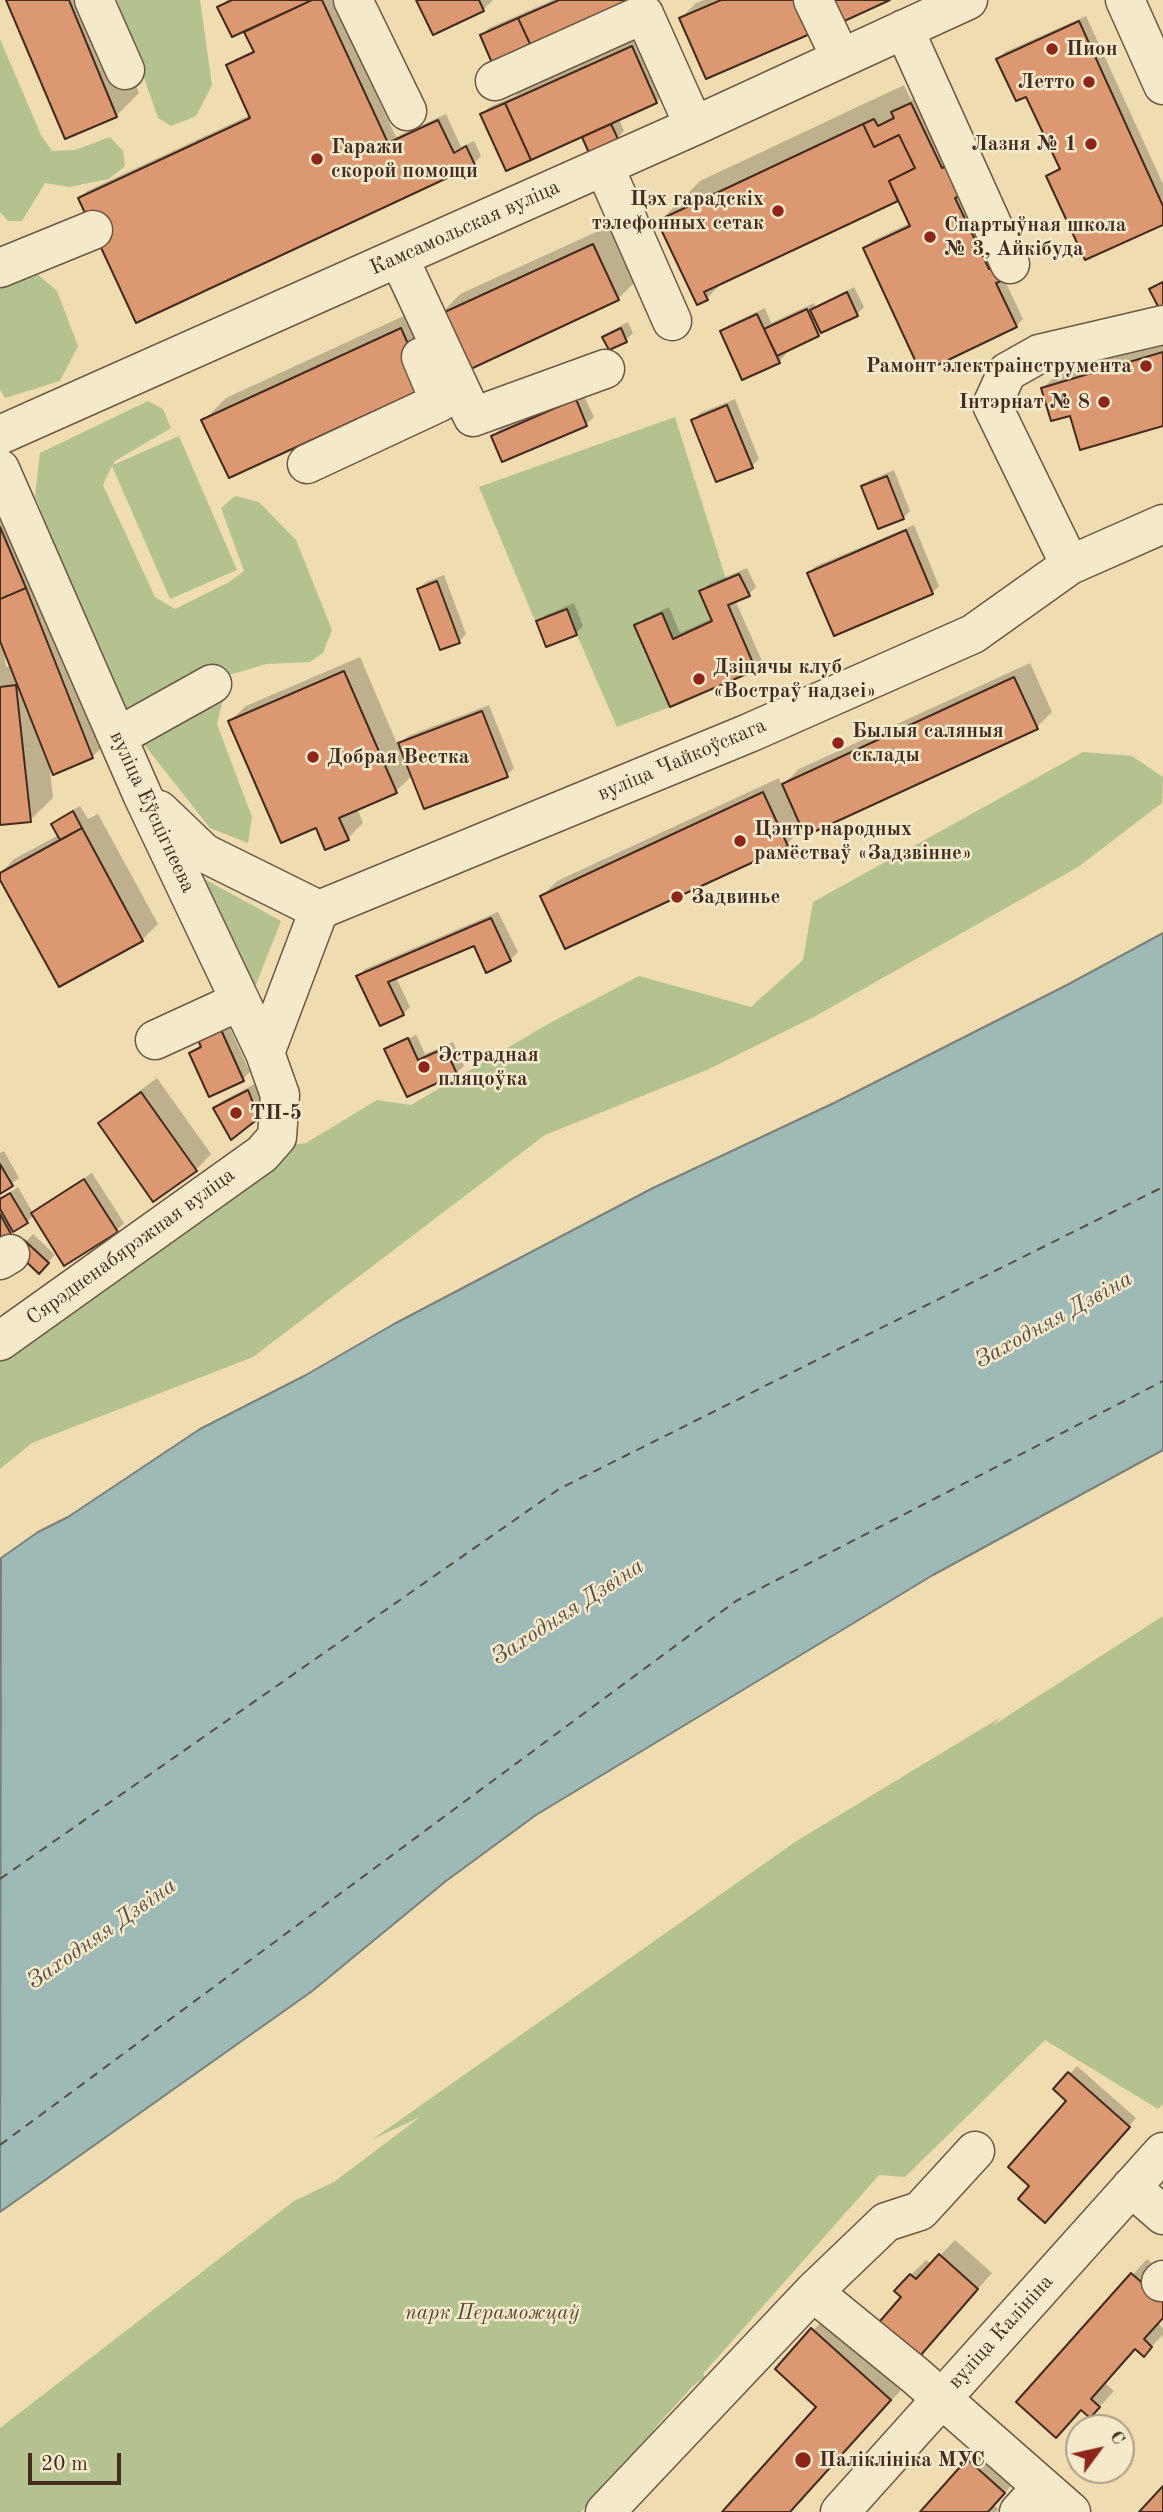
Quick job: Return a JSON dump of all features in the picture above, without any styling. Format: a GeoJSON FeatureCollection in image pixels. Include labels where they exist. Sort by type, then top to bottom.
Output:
{"type":"FeatureCollection","features":[{"type":"Feature","properties":{"kind":"street"},"geometry":{"type":"LineString","coordinates":[[94,0],[125,70]]}},
{"type":"Feature","properties":{"kind":"street"},"geometry":{"type":"LineString","coordinates":[[353,0],[407,111]]}},
{"type":"Feature","properties":{"kind":"street"},"geometry":{"type":"LineString","coordinates":[[813,0],[841,58]]}},
{"type":"Feature","properties":{"kind":"street","name":"Камсамольская вуліца"},"geometry":{"type":"LineString","coordinates":[[0,435],[694,126],[968,0]]}},
{"type":"Feature","properties":{"kind":"street"},"geometry":{"type":"LineString","coordinates":[[1125,0],[1163,85]]}},
{"type":"Feature","properties":{"kind":"street"},"geometry":{"type":"LineString","coordinates":[[495,81],[644,14],[694,126]]}},
{"type":"Feature","properties":{"kind":"street"},"geometry":{"type":"LineString","coordinates":[[904,29],[1010,264]]}},
{"type":"Feature","properties":{"kind":"street"},"geometry":{"type":"LineString","coordinates":[[604,166],[672,321]]}},
{"type":"Feature","properties":{"kind":"street"},"geometry":{"type":"LineString","coordinates":[[0,268],[93,230]]}},
{"type":"Feature","properties":{"kind":"street"},"geometry":{"type":"LineString","coordinates":[[390,262],[473,418],[605,369]]}},
{"type":"Feature","properties":{"kind":"street"},"geometry":{"type":"LineString","coordinates":[[307,464],[440,402],[390,262]]}},
{"type":"Feature","properties":{"kind":"street"},"geometry":{"type":"LineString","coordinates":[[1070,565],[992,405],[1007,372],[1039,354],[1163,325]]}},
{"type":"Feature","properties":{"kind":"street","name":"вуліца Еўсцігнеева"},"geometry":{"type":"LineString","coordinates":[[0,469],[142,794],[265,1053],[280,1095],[277,1137],[262,1154]]}},
{"type":"Feature","properties":{"kind":"street","name":"вуліца Чайкоўскага"},"geometry":{"type":"LineString","coordinates":[[318,911],[750,733],[973,634],[1070,565],[1163,524]]}},
{"type":"Feature","properties":{"kind":"street"},"geometry":{"type":"LineString","coordinates":[[117,737],[212,684]]}},
{"type":"Feature","properties":{"kind":"street"},"geometry":{"type":"LineString","coordinates":[[142,794],[204,853],[318,911],[265,1053]]}},
{"type":"Feature","properties":{"kind":"street"},"geometry":{"type":"LineString","coordinates":[[155,1041],[240,1001]]}},
{"type":"Feature","properties":{"kind":"street","name":"Сярэдненабярэжная вуліца"},"geometry":{"type":"LineString","coordinates":[[2,1335],[262,1154]]}},
{"type":"Feature","properties":{"kind":"street"},"geometry":{"type":"LineString","coordinates":[[605,2512],[813,2292],[886,2222],[919,2211],[975,2151]]}},
{"type":"Feature","properties":{"kind":"street","name":"вуліца Калініна"},"geometry":{"type":"LineString","coordinates":[[841,2512],[1163,2152]]}},
{"type":"Feature","properties":{"kind":"street"},"geometry":{"type":"LineString","coordinates":[[1131,2187],[1163,2216]]}},
{"type":"Feature","properties":{"kind":"street"},"geometry":{"type":"LineString","coordinates":[[813,2292],[942,2398],[1031,2499],[1071,2512]]}},
{"type":"Feature","properties":{"kind":"green space"},"geometry":{"type":"Polygon","coordinates":[[[117,0],[200,0],[212,85],[196,116],[171,126],[158,118],[117,0]]]}},
{"type":"Feature","properties":{"kind":"green space"},"geometry":{"type":"Polygon","coordinates":[[[0,39],[41,135],[52,151],[75,150],[110,137],[123,151],[125,166],[109,179],[69,187],[45,183],[22,221],[8,221],[0,212],[0,39]]]}},
{"type":"Feature","properties":{"kind":"green space"},"geometry":{"type":"Polygon","coordinates":[[[26,264],[57,291],[78,346],[60,381],[5,398],[0,389],[0,275],[26,264]]]}},
{"type":"Feature","properties":{"kind":"green space"},"geometry":{"type":"Polygon","coordinates":[[[148,401],[163,409],[171,428],[115,461],[113,465],[179,436],[237,570],[170,599],[112,466],[103,485],[155,597],[175,609],[229,582],[244,571],[221,508],[235,496],[259,502],[296,540],[332,630],[323,653],[310,662],[266,664],[229,675],[217,724],[252,817],[248,843],[210,828],[127,723],[35,496],[40,453],[148,401]]]}},
{"type":"Feature","properties":{"kind":"green space"},"geometry":{"type":"Polygon","coordinates":[[[675,417],[726,579],[739,574],[750,596],[728,606],[756,670],[617,727],[577,635],[546,647],[479,487],[675,417]]]}},
{"type":"Feature","properties":{"kind":"green space"},"geometry":{"type":"Polygon","coordinates":[[[1083,752],[1132,756],[1163,777],[1162,803],[1078,867],[814,1017],[707,1070],[545,1135],[253,1357],[32,1443],[0,1469],[0,1358],[282,1146],[306,1143],[377,1100],[411,1105],[548,1024],[639,976],[751,1007],[803,960],[813,902],[1083,752]]]}},
{"type":"Feature","properties":{"kind":"green space"},"geometry":{"type":"Polygon","coordinates":[[[199,876],[281,921],[253,992],[199,876]]]}},
{"type":"Feature","properties":{"kind":"green space","name":"парк Пераможцаў"},"geometry":{"type":"Polygon","coordinates":[[[1163,1616],[1163,2104],[1158,2109],[1045,2040],[905,2177],[879,2175],[703,2374],[705,2377],[693,2386],[654,2429],[657,2434],[644,2441],[581,2512],[0,2512],[0,2428],[294,2201],[334,2182],[420,2117],[373,2139],[795,1842],[1001,1717],[992,1726],[1163,1616]]]}},
{"type":"Feature","properties":{"kind":"water","name":"Заходняя Дзвіна"},"geometry":{"type":"Polygon","coordinates":[[[1163,933],[1163,1450],[933,1575],[536,1815],[446,1881],[311,1992],[0,2212],[1,1558],[200,1429],[306,1375],[394,1324],[653,1188],[836,1102],[1067,985],[1163,933]]]}},
{"type":"Feature","properties":{"kind":"building"},"geometry":{"type":"Polygon","coordinates":[[[6,0],[69,0],[117,117],[65,139],[6,0]]]}},
{"type":"Feature","properties":{"kind":"building"},"geometry":{"type":"Polygon","coordinates":[[[232,0],[312,0],[232,37],[217,7],[232,0]]]}},
{"type":"Feature","properties":{"kind":"building","name":"Гаражи скорой помощи"},"geometry":{"type":"Polygon","coordinates":[[[312,0],[322,0],[388,143],[438,120],[454,153],[466,146],[475,165],[136,323],[78,198],[250,118],[226,65],[254,52],[244,32],[312,0]]]}},
{"type":"Feature","properties":{"kind":"building"},"geometry":{"type":"Polygon","coordinates":[[[416,0],[479,0],[484,11],[433,35],[416,0]]]}},
{"type":"Feature","properties":{"kind":"building"},"geometry":{"type":"Polygon","coordinates":[[[559,0],[658,0],[616,18],[531,46],[518,18],[559,0]]]}},
{"type":"Feature","properties":{"kind":"building"},"geometry":{"type":"Polygon","coordinates":[[[721,0],[794,0],[810,34],[706,79],[679,18],[721,0]]]}},
{"type":"Feature","properties":{"kind":"building"},"geometry":{"type":"Polygon","coordinates":[[[830,0],[890,0],[840,23],[830,0]]]}},
{"type":"Feature","properties":{"kind":"building"},"geometry":{"type":"Polygon","coordinates":[[[518,18],[531,46],[492,63],[480,35],[518,18]]]}},
{"type":"Feature","properties":{"kind":"building","name":"Лазня № 1"},"geometry":{"type":"Polygon","coordinates":[[[1079,21],[1163,206],[1163,225],[1085,260],[1046,176],[1060,169],[1026,97],[1016,101],[996,59],[1079,21]]]}},
{"type":"Feature","properties":{"kind":"building"},"geometry":{"type":"Polygon","coordinates":[[[632,46],[657,103],[531,160],[505,103],[632,46]]]}},
{"type":"Feature","properties":{"kind":"building"},"geometry":{"type":"Polygon","coordinates":[[[505,103],[531,160],[506,171],[480,114],[505,103]]]}},
{"type":"Feature","properties":{"kind":"building","name":"Спартыўная школа № 3, Айкібуда"},"geometry":{"type":"Polygon","coordinates":[[[911,103],[942,168],[946,166],[960,196],[955,198],[989,269],[995,266],[1001,281],[996,283],[1017,327],[921,373],[863,248],[910,226],[889,181],[915,168],[899,135],[874,147],[863,124],[874,119],[878,126],[894,118],[891,112],[911,103]]]}},
{"type":"Feature","properties":{"kind":"building"},"geometry":{"type":"Polygon","coordinates":[[[611,124],[618,139],[589,153],[582,137],[611,124]]]}},
{"type":"Feature","properties":{"kind":"building","name":"Цэх гарадскіх тэлефонных сетак"},"geometry":{"type":"Polygon","coordinates":[[[863,124],[874,147],[899,135],[915,168],[889,181],[898,201],[704,292],[708,300],[697,305],[657,221],[863,124]]]}},
{"type":"Feature","properties":{"kind":"building"},"geometry":{"type":"Polygon","coordinates":[[[593,244],[619,300],[462,373],[436,316],[593,244]]]}},
{"type":"Feature","properties":{"kind":"building"},"geometry":{"type":"Polygon","coordinates":[[[1163,282],[1163,313],[1162,314],[1149,289],[1163,282]]]}},
{"type":"Feature","properties":{"kind":"building"},"geometry":{"type":"Polygon","coordinates":[[[847,292],[858,316],[821,333],[810,310],[847,292]]]}},
{"type":"Feature","properties":{"kind":"building"},"geometry":{"type":"Polygon","coordinates":[[[807,309],[819,336],[777,356],[764,329],[807,309]]]}},
{"type":"Feature","properties":{"kind":"building"},"geometry":{"type":"Polygon","coordinates":[[[757,314],[780,363],[742,380],[720,331],[757,314]]]}},
{"type":"Feature","properties":{"kind":"building"},"geometry":{"type":"Polygon","coordinates":[[[401,328],[427,387],[229,478],[201,420],[401,328]]]}},
{"type":"Feature","properties":{"kind":"building"},"geometry":{"type":"Polygon","coordinates":[[[621,328],[627,342],[609,350],[602,337],[621,328]]]}},
{"type":"Feature","properties":{"kind":"building","name":"Інтэрнат № 8"},"geometry":{"type":"Polygon","coordinates":[[[1163,352],[1163,426],[1080,450],[1070,416],[1051,421],[1041,388],[1163,352]]]}},
{"type":"Feature","properties":{"kind":"building"},"geometry":{"type":"Polygon","coordinates":[[[576,399],[587,426],[502,462],[491,436],[576,399]]]}},
{"type":"Feature","properties":{"kind":"building"},"geometry":{"type":"Polygon","coordinates":[[[727,405],[753,468],[716,482],[691,420],[727,405]]]}},
{"type":"Feature","properties":{"kind":"building"},"geometry":{"type":"Polygon","coordinates":[[[887,476],[904,519],[878,529],[861,486],[887,476]]]}},
{"type":"Feature","properties":{"kind":"building"},"geometry":{"type":"Polygon","coordinates":[[[0,527],[26,588],[0,599],[0,527]]]}},
{"type":"Feature","properties":{"kind":"building"},"geometry":{"type":"Polygon","coordinates":[[[906,530],[933,594],[834,636],[807,573],[906,530]]]}},
{"type":"Feature","properties":{"kind":"building"},"geometry":{"type":"Polygon","coordinates":[[[739,574],[750,596],[728,605],[756,670],[670,707],[634,625],[662,613],[673,639],[712,621],[699,591],[739,574]]]}},
{"type":"Feature","properties":{"kind":"building"},"geometry":{"type":"Polygon","coordinates":[[[437,581],[460,643],[440,650],[417,589],[437,581]]]}},
{"type":"Feature","properties":{"kind":"building"},"geometry":{"type":"Polygon","coordinates":[[[26,588],[93,758],[53,775],[0,641],[0,599],[26,588]]]}},
{"type":"Feature","properties":{"kind":"building"},"geometry":{"type":"Polygon","coordinates":[[[567,609],[577,635],[546,647],[536,621],[567,609]]]}},
{"type":"Feature","properties":{"kind":"building","name":"Добрая Вестка"},"geometry":{"type":"Polygon","coordinates":[[[344,671],[397,793],[339,818],[349,840],[325,850],[316,828],[281,843],[228,721],[344,671]]]}},
{"type":"Feature","properties":{"kind":"building"},"geometry":{"type":"Polygon","coordinates":[[[1014,677],[1038,729],[805,836],[782,784],[1014,677]]]}},
{"type":"Feature","properties":{"kind":"building"},"geometry":{"type":"Polygon","coordinates":[[[16,685],[31,822],[0,825],[0,687],[16,685]]]}},
{"type":"Feature","properties":{"kind":"building"},"geometry":{"type":"Polygon","coordinates":[[[482,711],[508,777],[424,809],[398,743],[482,711]]]}},
{"type":"Feature","properties":{"kind":"building"},"geometry":{"type":"Polygon","coordinates":[[[763,792],[788,846],[565,949],[540,896],[763,792]]]}},
{"type":"Feature","properties":{"kind":"building"},"geometry":{"type":"Polygon","coordinates":[[[73,811],[82,828],[60,840],[51,824],[73,811]]]}},
{"type":"Feature","properties":{"kind":"building"},"geometry":{"type":"Polygon","coordinates":[[[82,828],[143,941],[59,987],[0,880],[0,873],[82,828]]]}},
{"type":"Feature","properties":{"kind":"building"},"geometry":{"type":"Polygon","coordinates":[[[491,918],[511,961],[486,973],[474,946],[388,982],[404,1015],[380,1026],[356,976],[491,918]]]}},
{"type":"Feature","properties":{"kind":"building"},"geometry":{"type":"Polygon","coordinates":[[[218,1023],[244,1081],[209,1097],[189,1053],[201,1047],[195,1033],[218,1023]]]}},
{"type":"Feature","properties":{"kind":"building","name":"Эстрадная пляцоўка"},"geometry":{"type":"Polygon","coordinates":[[[408,1038],[418,1060],[445,1048],[457,1074],[407,1097],[384,1049],[408,1038]]]}},
{"type":"Feature","properties":{"kind":"building","name":"ТП-5"},"geometry":{"type":"Polygon","coordinates":[[[248,1090],[259,1118],[231,1140],[213,1108],[248,1090]]]}},
{"type":"Feature","properties":{"kind":"building"},"geometry":{"type":"Polygon","coordinates":[[[141,1092],[197,1171],[153,1202],[98,1123],[141,1092]]]}},
{"type":"Feature","properties":{"kind":"building"},"geometry":{"type":"Polygon","coordinates":[[[0,1164],[13,1186],[0,1194],[0,1164]]]}},
{"type":"Feature","properties":{"kind":"building"},"geometry":{"type":"Polygon","coordinates":[[[84,1179],[118,1232],[64,1266],[31,1213],[84,1179]]]}},
{"type":"Feature","properties":{"kind":"building"},"geometry":{"type":"Polygon","coordinates":[[[10,1193],[28,1223],[13,1232],[0,1209],[0,1199],[10,1193]]]}},
{"type":"Feature","properties":{"kind":"building"},"geometry":{"type":"Polygon","coordinates":[[[0,1214],[11,1234],[0,1240],[0,1214]]]}},
{"type":"Feature","properties":{"kind":"building"},"geometry":{"type":"Polygon","coordinates":[[[24,1240],[49,1263],[39,1274],[15,1251],[24,1240]]]}},
{"type":"Feature","properties":{"kind":"building"},"geometry":{"type":"Polygon","coordinates":[[[1068,2072],[1130,2127],[1045,2223],[1018,2199],[1029,2186],[1008,2167],[1066,2101],[1053,2089],[1068,2072]]]}},
{"type":"Feature","properties":{"kind":"building"},"geometry":{"type":"Polygon","coordinates":[[[939,2254],[978,2289],[914,2363],[874,2328],[901,2297],[894,2291],[910,2274],[916,2279],[939,2254]]]}},
{"type":"Feature","properties":{"kind":"building"},"geometry":{"type":"Polygon","coordinates":[[[1131,2273],[1163,2301],[1163,2318],[1144,2339],[1152,2347],[1144,2357],[1135,2349],[1091,2399],[1100,2407],[1094,2414],[1086,2414],[1081,2410],[1077,2414],[1065,2414],[1065,2428],[1056,2438],[1016,2402],[1131,2273]]]}},
{"type":"Feature","properties":{"kind":"building","name":"Паліклініка МУС"},"geometry":{"type":"Polygon","coordinates":[[[811,2328],[891,2400],[790,2512],[722,2512],[816,2407],[775,2369],[811,2328]]]}},
{"type":"Feature","properties":{"kind":"building"},"geometry":{"type":"Polygon","coordinates":[[[967,2459],[1005,2493],[988,2512],[920,2512],[967,2459]]]}},
{"type":"Feature","properties":{"kind":"building"},"geometry":{"type":"Polygon","coordinates":[[[1163,2486],[1163,2512],[1139,2512],[1163,2486]]]}},
{"type":"Feature","properties":{"kind":"ferry route"},"geometry":{"type":"LineString","coordinates":[[0,1879],[559,1489],[1163,1187]]}},
{"type":"Feature","properties":{"kind":"ferry route"},"geometry":{"type":"LineString","coordinates":[[0,2145],[736,1601],[1163,1381]]}},
{"type":"Feature","properties":{"kind":"place","name":"Пион"},"geometry":{"type":"Point","coordinates":[1052,49]}},
{"type":"Feature","properties":{"kind":"place","name":"Летто"},"geometry":{"type":"Point","coordinates":[1089,82]}},
{"type":"Feature","properties":{"kind":"place","name":"Лазня № 1"},"geometry":{"type":"Point","coordinates":[1091,144]}},
{"type":"Feature","properties":{"kind":"place","name":"Гаражи скорой помощи"},"geometry":{"type":"Point","coordinates":[317,159]}},
{"type":"Feature","properties":{"kind":"place","name":"Цэх гарадскіх тэлефонных сетак"},"geometry":{"type":"Point","coordinates":[778,211]}},
{"type":"Feature","properties":{"kind":"place","name":"Спартыўная школа № 3, Айкібуда"},"geometry":{"type":"Point","coordinates":[930,237]}},
{"type":"Feature","properties":{"kind":"place","name":"Рамонт электраінструмента"},"geometry":{"type":"Point","coordinates":[1146,366]}},
{"type":"Feature","properties":{"kind":"place","name":"Інтэрнат № 8"},"geometry":{"type":"Point","coordinates":[1104,402]}},
{"type":"Feature","properties":{"kind":"place","name":"Дзіцячы клуб «Востраў надзеі»"},"geometry":{"type":"Point","coordinates":[699,679]}},
{"type":"Feature","properties":{"kind":"place","name":"Былыя саляныя склады"},"geometry":{"type":"Point","coordinates":[838,743]}},
{"type":"Feature","properties":{"kind":"place","name":"Добрая Вестка"},"geometry":{"type":"Point","coordinates":[313,757]}},
{"type":"Feature","properties":{"kind":"place","name":"Цэнтр народных рамёстваў «Задзвінне»"},"geometry":{"type":"Point","coordinates":[740,841]}},
{"type":"Feature","properties":{"kind":"place","name":"Задвинье"},"geometry":{"type":"Point","coordinates":[677,897]}},
{"type":"Feature","properties":{"kind":"place","name":"Эстрадная пляцоўка"},"geometry":{"type":"Point","coordinates":[424,1067]}},
{"type":"Feature","properties":{"kind":"place","name":"ТП-5"},"geometry":{"type":"Point","coordinates":[236,1113]}},
{"type":"Feature","properties":{"kind":"place","name":"Паліклініка МУС"},"geometry":{"type":"Point","coordinates":[803,2460]}}]}
